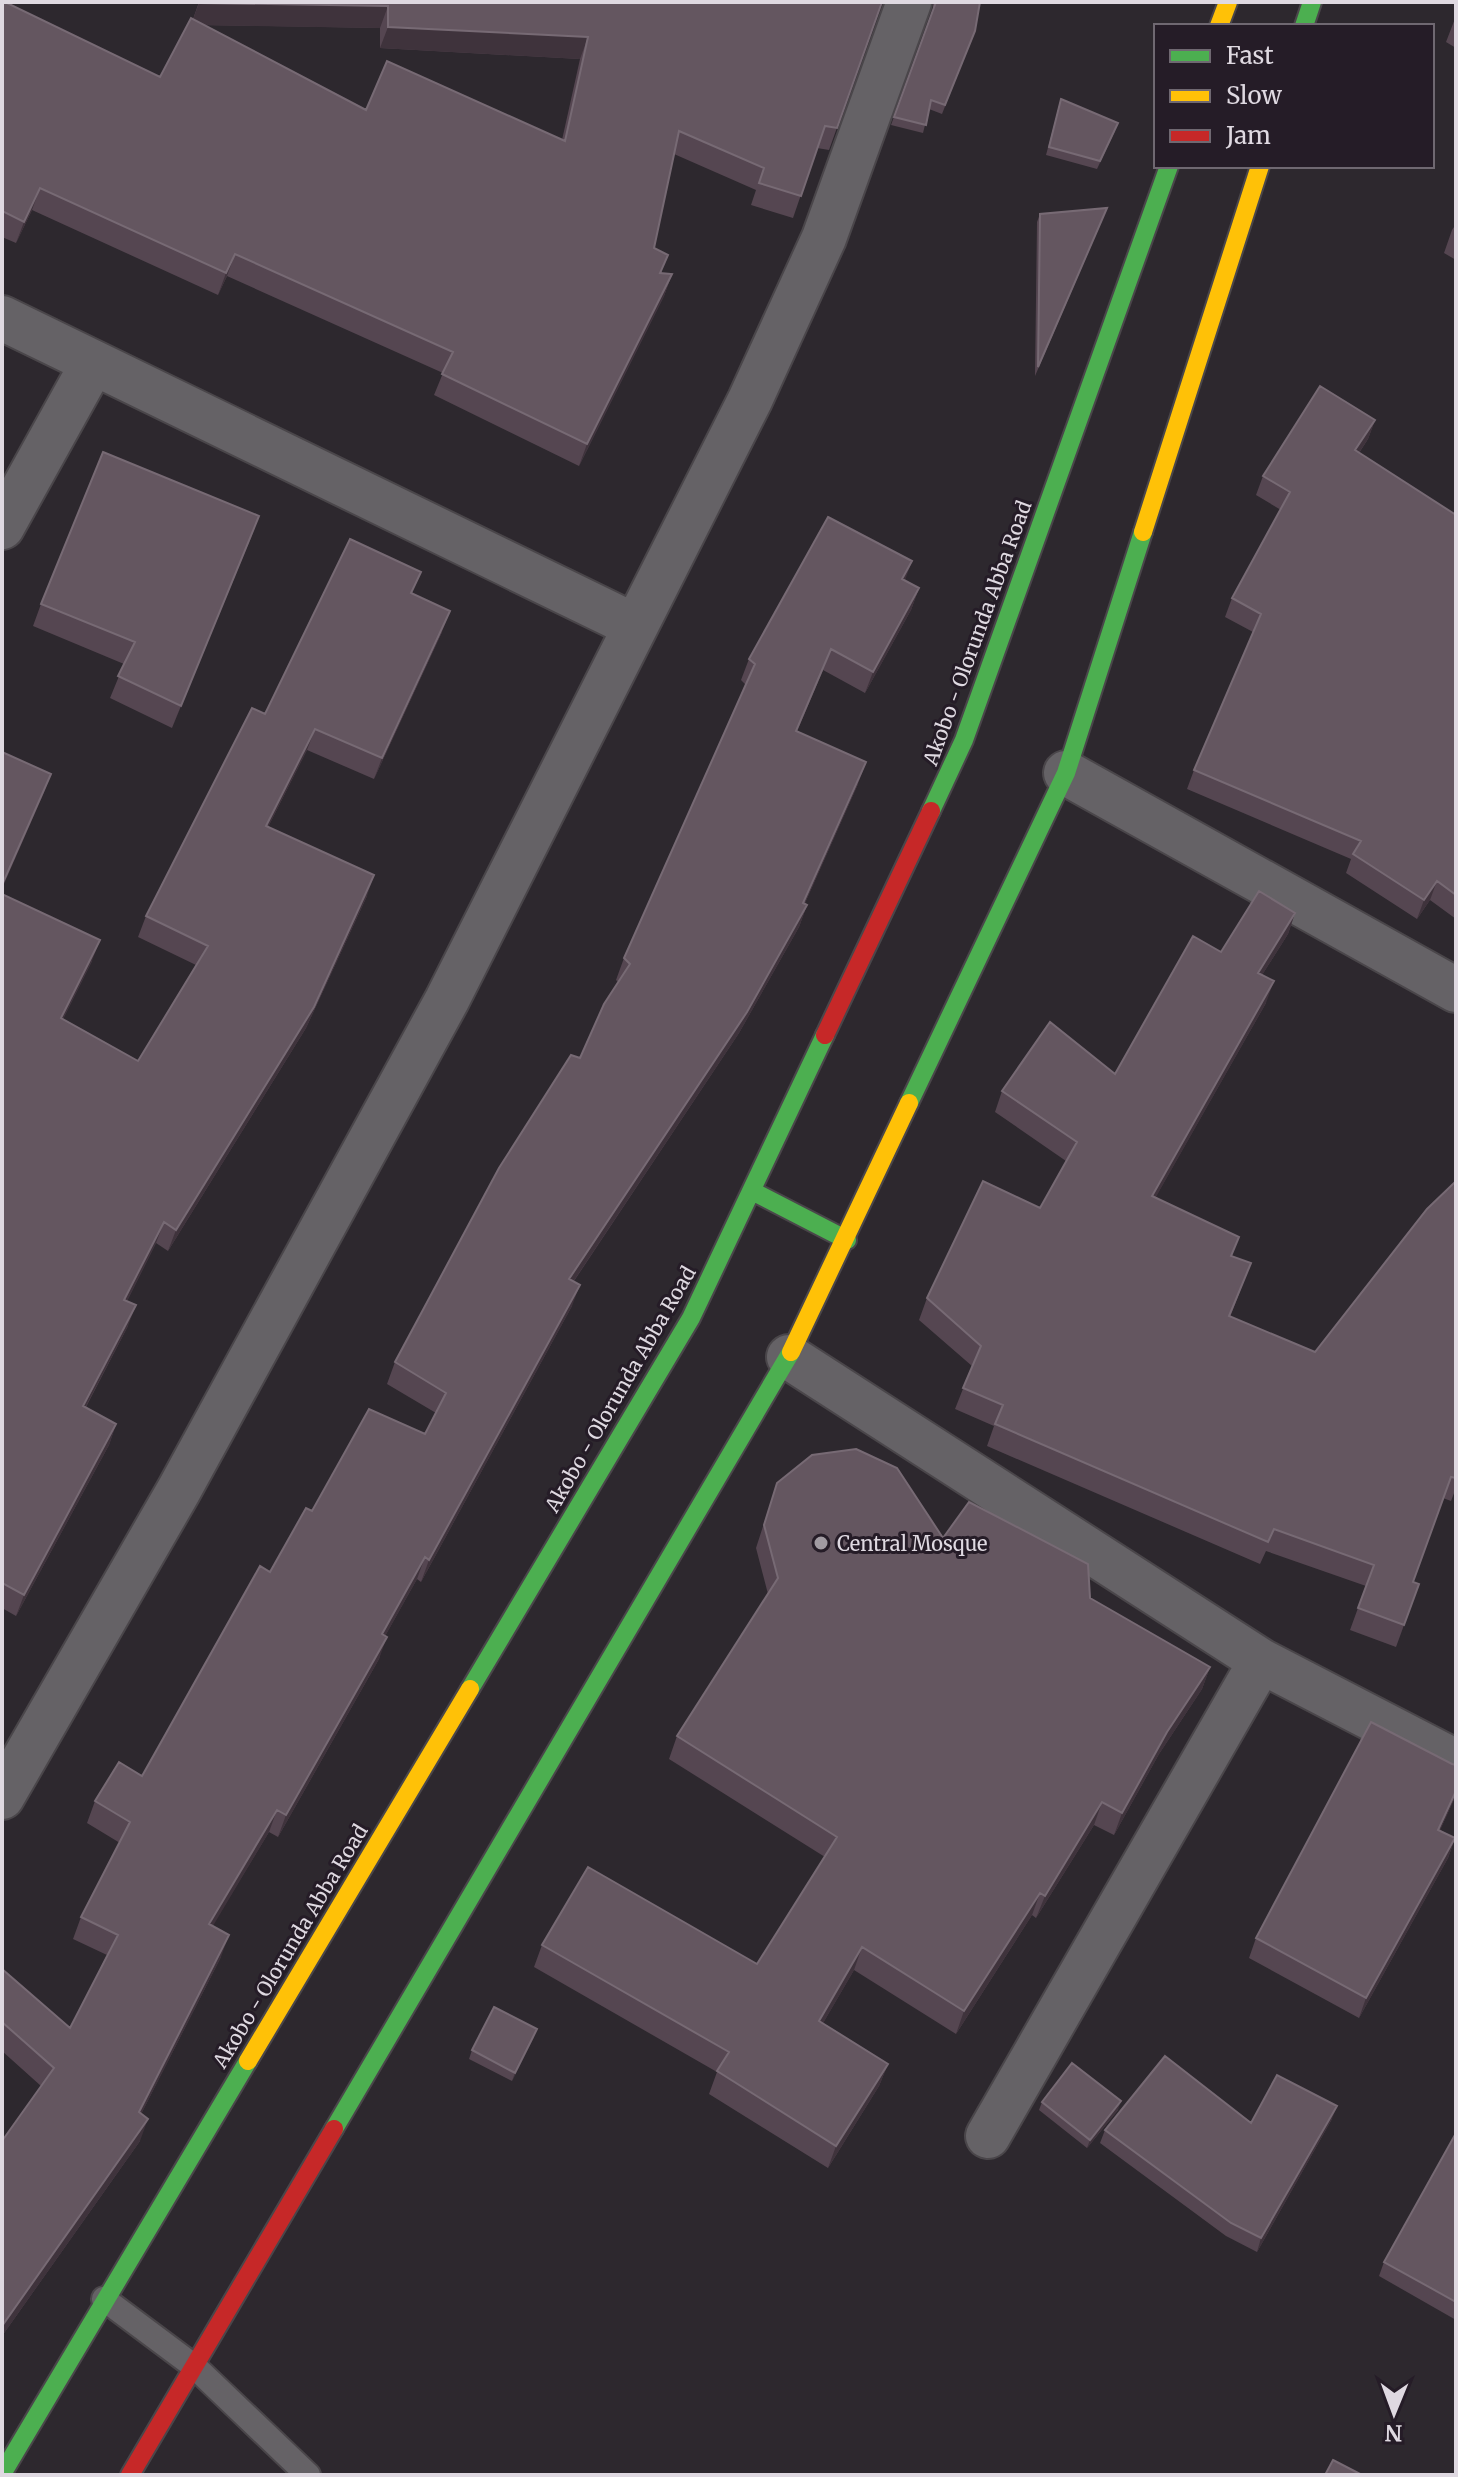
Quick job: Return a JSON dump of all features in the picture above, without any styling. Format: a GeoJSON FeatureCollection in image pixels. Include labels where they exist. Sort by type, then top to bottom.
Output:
{"type":"FeatureCollection","features":[{"type":"Feature","properties":{"kind":"main road"},"geometry":{"type":"LineString","coordinates":[[1220,24],[1228,2]]}},
{"type":"Feature","properties":{"kind":"main road"},"geometry":{"type":"LineString","coordinates":[[1305,24],[1312,2]]}},
{"type":"Feature","properties":{"kind":"main road","name":"Akobo - Olorunda Abba Road"},"geometry":{"type":"LineString","coordinates":[[2,2474],[691,1318],[964,740],[1168,168]]}},
{"type":"Feature","properties":{"kind":"main road"},"geometry":{"type":"LineString","coordinates":[[130,2475],[789,1357],[847,1240],[1066,773],[1259,168]]}},
{"type":"Feature","properties":{"kind":"main road"},"geometry":{"type":"LineString","coordinates":[[752,1191],[847,1240]]}},
{"type":"Feature","properties":{"kind":"street"},"geometry":{"type":"LineString","coordinates":[[2,1797],[187,1476],[447,1000],[750,400],[824,238],[909,2]]}},
{"type":"Feature","properties":{"kind":"street"},"geometry":{"type":"LineString","coordinates":[[2,318],[635,626]]}},
{"type":"Feature","properties":{"kind":"street"},"geometry":{"type":"LineString","coordinates":[[2,527],[93,363]]}},
{"type":"Feature","properties":{"kind":"street"},"geometry":{"type":"LineString","coordinates":[[1066,773],[1456,990]]}},
{"type":"Feature","properties":{"kind":"street"},"geometry":{"type":"LineString","coordinates":[[789,1357],[1261,1661],[1456,1762]]}},
{"type":"Feature","properties":{"kind":"street"},"geometry":{"type":"LineString","coordinates":[[988,2136],[1261,1661]]}},
{"type":"Feature","properties":{"kind":"lane"},"geometry":{"type":"LineString","coordinates":[[104,2299],[195,2367],[308,2475]]}},
{"type":"Feature","properties":{"kind":"building"},"geometry":{"type":"Polygon","coordinates":[[[2,2],[160,77],[191,18],[366,110],[387,61],[565,141],[588,37],[388,27],[388,6],[199,3],[882,2],[837,128],[825,126],[801,196],[759,183],[764,168],[679,131],[654,248],[668,255],[660,273],[672,274],[587,444],[442,374],[453,352],[235,254],[226,273],[40,188],[24,222],[2,211],[2,2]]]}},
{"type":"Feature","properties":{"kind":"building"},"geometry":{"type":"Polygon","coordinates":[[[936,2],[980,2],[975,31],[945,105],[931,100],[926,125],[894,117],[936,2]]]}},
{"type":"Feature","properties":{"kind":"building"},"geometry":{"type":"Polygon","coordinates":[[[1061,99],[1118,123],[1100,161],[1049,147],[1061,99]]]}},
{"type":"Feature","properties":{"kind":"building"},"geometry":{"type":"Polygon","coordinates":[[[1107,208],[1038,367],[1040,214],[1107,208]]]}},
{"type":"Feature","properties":{"kind":"building"},"geometry":{"type":"Polygon","coordinates":[[[1320,386],[1375,420],[1355,450],[1456,515],[1456,895],[1437,881],[1424,900],[1353,854],[1361,841],[1194,770],[1261,614],[1232,598],[1290,492],[1263,476],[1320,386]]]}},
{"type":"Feature","properties":{"kind":"building"},"geometry":{"type":"Polygon","coordinates":[[[103,452],[259,516],[181,706],[118,676],[135,642],[41,604],[103,452]]]}},
{"type":"Feature","properties":{"kind":"building"},"geometry":{"type":"Polygon","coordinates":[[[828,517],[912,561],[902,579],[919,588],[873,672],[831,649],[796,731],[866,762],[803,903],[807,905],[747,1012],[569,1279],[580,1285],[429,1560],[425,1557],[382,1634],[387,1637],[286,1815],[277,1810],[209,1924],[229,1935],[139,2112],[148,2119],[2,2326],[2,2141],[54,2068],[2,2022],[2,1969],[70,2028],[118,1935],[81,1917],[130,1822],[95,1801],[119,1762],[142,1776],[260,1566],[270,1572],[306,1508],[312,1511],[369,1409],[425,1434],[446,1393],[395,1362],[499,1168],[571,1055],[580,1058],[604,1004],[630,964],[624,958],[755,664],[749,659],[828,517]]]}},
{"type":"Feature","properties":{"kind":"building"},"geometry":{"type":"Polygon","coordinates":[[[350,539],[421,572],[411,593],[450,611],[382,758],[315,729],[266,826],[374,875],[314,1007],[176,1230],[164,1222],[124,1300],[136,1305],[83,1406],[116,1424],[24,1595],[2,1583],[2,894],[100,940],[61,1018],[138,1061],[208,946],[146,916],[252,708],[265,714],[350,539]]]}},
{"type":"Feature","properties":{"kind":"building"},"geometry":{"type":"Polygon","coordinates":[[[2,752],[51,774],[2,885],[2,752]]]}},
{"type":"Feature","properties":{"kind":"building"},"geometry":{"type":"Polygon","coordinates":[[[1259,891],[1295,913],[1258,973],[1274,981],[1152,1196],[1239,1237],[1231,1256],[1251,1263],[1229,1316],[1315,1352],[1427,1209],[1456,1181],[1456,1478],[1451,1477],[1413,1582],[1419,1584],[1404,1625],[1358,1608],[1374,1565],[1274,1529],[1268,1542],[995,1424],[1003,1405],[963,1388],[981,1346],[927,1298],[983,1181],[1040,1208],[1077,1142],[1002,1091],[1050,1022],[1115,1074],[1193,936],[1221,952],[1259,891]]]}},
{"type":"Feature","properties":{"kind":"building"},"geometry":{"type":"Polygon","coordinates":[[[856,1449],[897,1468],[943,1538],[969,1502],[1088,1564],[1090,1598],[1210,1667],[1167,1732],[1122,1813],[1102,1802],[1045,1896],[1040,1893],[964,2011],[862,1947],[819,2021],[888,2064],[836,2146],[717,2071],[729,2052],[542,1945],[588,1867],[757,1964],[837,1837],[677,1736],[778,1578],[764,1525],[777,1483],[812,1455],[856,1449]]]}},
{"type":"Feature","properties":{"kind":"building"},"geometry":{"type":"Polygon","coordinates":[[[1371,1722],[1456,1765],[1456,1791],[1438,1830],[1455,1838],[1366,1998],[1256,1938],[1371,1722]]]}},
{"type":"Feature","properties":{"kind":"building"},"geometry":{"type":"Polygon","coordinates":[[[494,2007],[537,2029],[515,2073],[472,2050],[494,2007]]]}},
{"type":"Feature","properties":{"kind":"building"},"geometry":{"type":"Polygon","coordinates":[[[1165,2056],[1251,2123],[1277,2075],[1337,2106],[1261,2238],[1231,2223],[1105,2130],[1165,2056]]]}},
{"type":"Feature","properties":{"kind":"building"},"geometry":{"type":"Polygon","coordinates":[[[1072,2063],[1121,2101],[1090,2140],[1042,2102],[1072,2063]]]}},
{"type":"Feature","properties":{"kind":"building"},"geometry":{"type":"Polygon","coordinates":[[[1456,2133],[1456,2302],[1384,2262],[1456,2133]]]}},
{"type":"Feature","properties":{"kind":"building"},"geometry":{"type":"Polygon","coordinates":[[[1333,2460],[1362,2475],[1325,2475],[1333,2460]]]}},
{"type":"Feature","properties":{"kind":"traffic: fast"},"geometry":{"type":"LineString","coordinates":[[1305,24],[1312,2]]}},
{"type":"Feature","properties":{"kind":"traffic: fast"},"geometry":{"type":"LineString","coordinates":[[931,811],[964,740],[1168,168]]}},
{"type":"Feature","properties":{"kind":"traffic: fast"},"geometry":{"type":"LineString","coordinates":[[909,1103],[1066,773],[1143,532]]}},
{"type":"Feature","properties":{"kind":"traffic: fast"},"geometry":{"type":"LineString","coordinates":[[470,1689],[691,1318],[825,1035]]}},
{"type":"Feature","properties":{"kind":"traffic: fast"},"geometry":{"type":"LineString","coordinates":[[752,1191],[847,1240]]}},
{"type":"Feature","properties":{"kind":"traffic: fast"},"geometry":{"type":"LineString","coordinates":[[334,2129],[791,1352]]}},
{"type":"Feature","properties":{"kind":"traffic: fast"},"geometry":{"type":"LineString","coordinates":[[2,2474],[248,2061]]}},
{"type":"Feature","properties":{"kind":"traffic: slow"},"geometry":{"type":"LineString","coordinates":[[1220,24],[1228,2]]}},
{"type":"Feature","properties":{"kind":"traffic: slow"},"geometry":{"type":"LineString","coordinates":[[1143,532],[1259,168]]}},
{"type":"Feature","properties":{"kind":"traffic: slow"},"geometry":{"type":"LineString","coordinates":[[791,1352],[909,1103]]}},
{"type":"Feature","properties":{"kind":"traffic: slow"},"geometry":{"type":"LineString","coordinates":[[248,2061],[470,1689]]}},
{"type":"Feature","properties":{"kind":"traffic: jam"},"geometry":{"type":"LineString","coordinates":[[825,1035],[931,811]]}},
{"type":"Feature","properties":{"kind":"traffic: jam"},"geometry":{"type":"LineString","coordinates":[[130,2475],[334,2129]]}},
{"type":"Feature","properties":{"kind":"place","name":"Central Mosque"},"geometry":{"type":"Point","coordinates":[821,1543]}}]}
